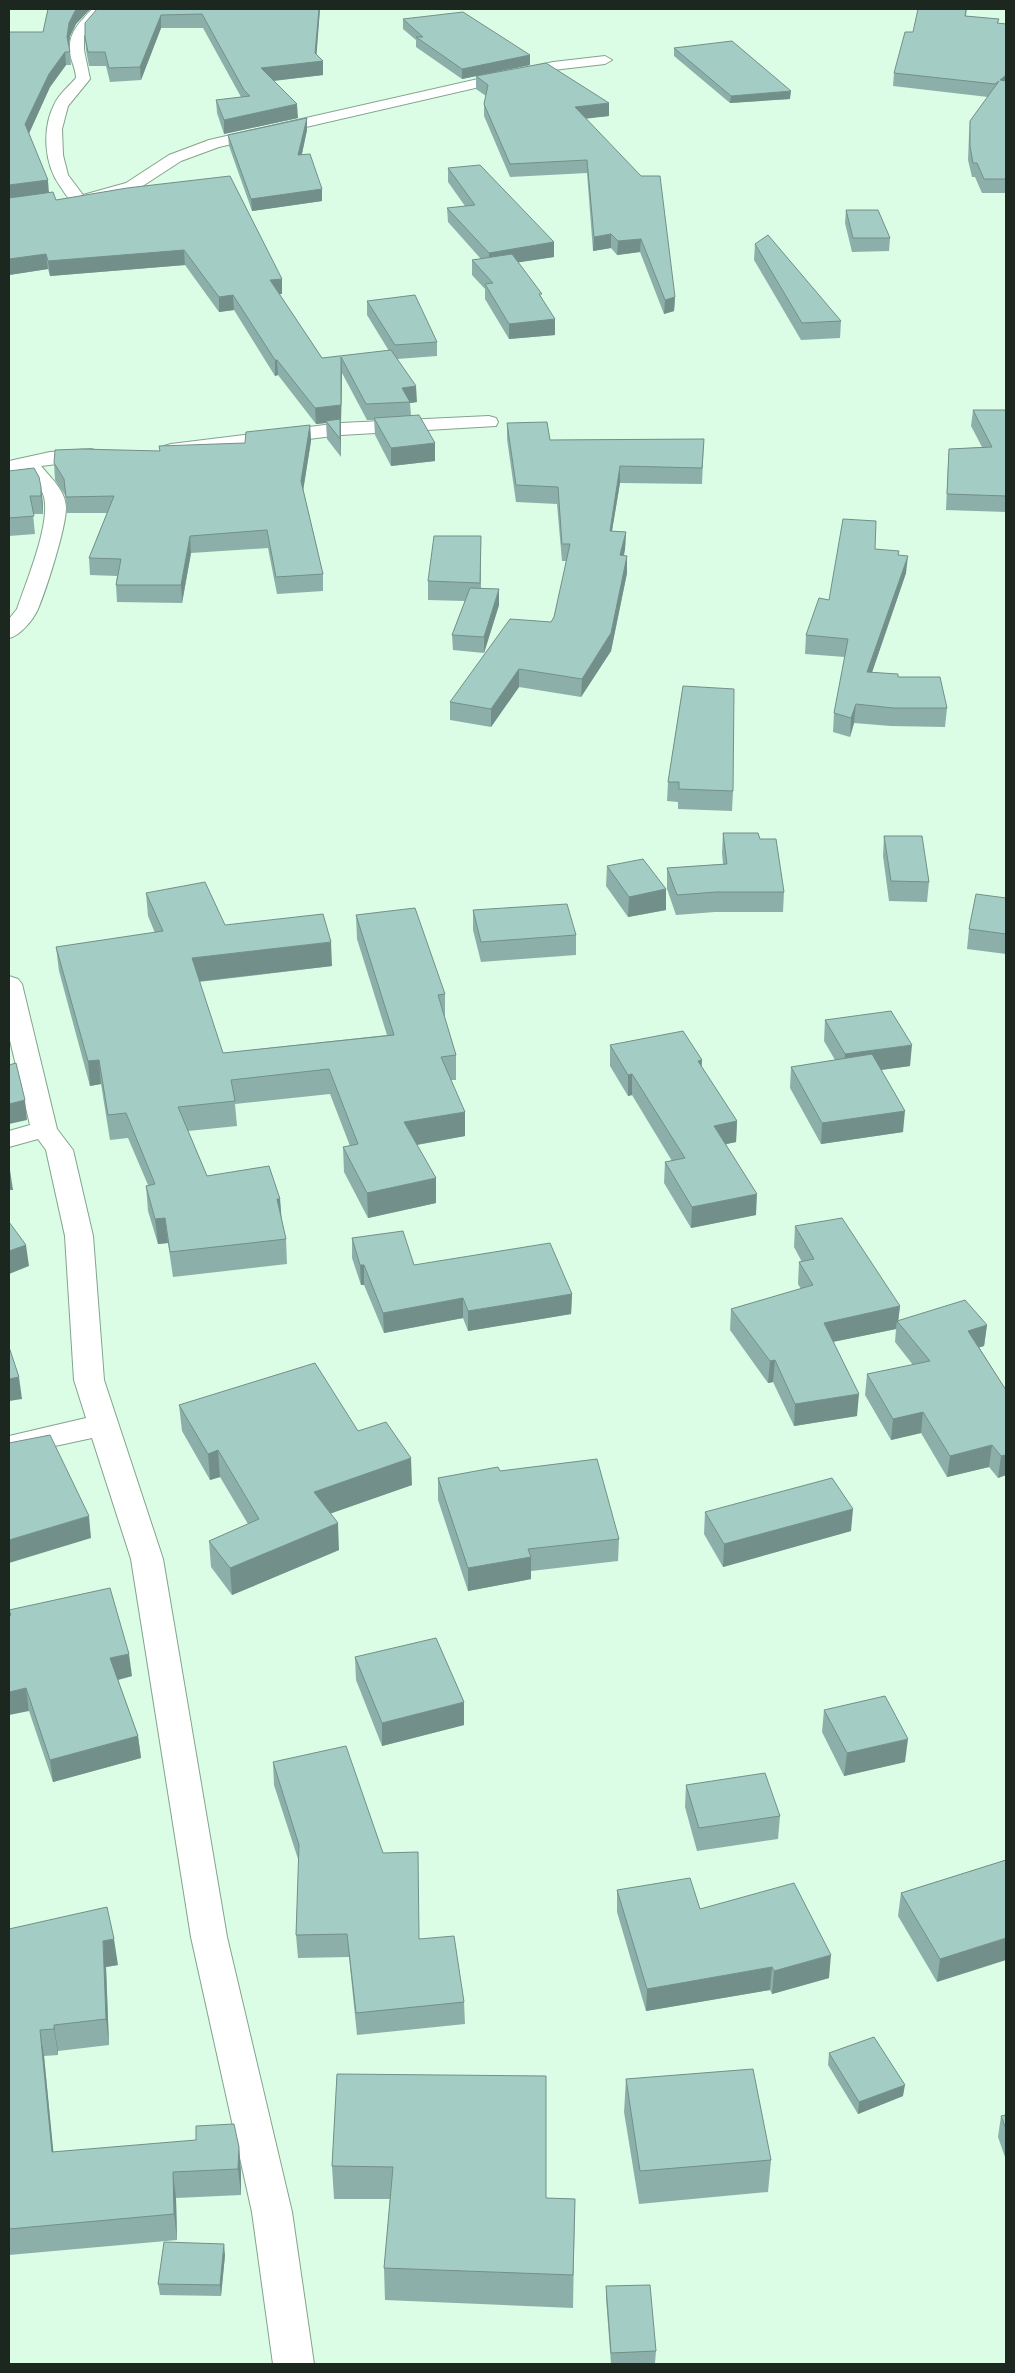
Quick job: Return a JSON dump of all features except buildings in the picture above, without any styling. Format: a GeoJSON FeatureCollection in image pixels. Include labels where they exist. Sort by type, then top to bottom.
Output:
{"type":"FeatureCollection","features":[{"type":"Feature","properties":{"kind":"street"},"geometry":{"type":"LineString","coordinates":[[78,199],[60,175],[55,156],[54,129],[61,105],[83,79],[84,74],[75,47],[78,32],[100,9]]}},
{"type":"Feature","properties":{"kind":"street"},"geometry":{"type":"LineString","coordinates":[[60,200],[78,199],[115,192],[132,186],[175,158],[214,143],[553,66],[605,60]]}},
{"type":"Feature","properties":{"kind":"street"},"geometry":{"type":"LineString","coordinates":[[150,453],[341,429],[489,422]]}},
{"type":"Feature","properties":{"kind":"street"},"geometry":{"type":"LineString","coordinates":[[9,467],[50,458],[106,454]]}},
{"type":"Feature","properties":{"kind":"street"},"geometry":{"type":"LineString","coordinates":[[9,632],[27,610],[55,516],[56,507],[52,492],[29,463]]}},
{"type":"Feature","properties":{"kind":"street"},"geometry":{"type":"LineString","coordinates":[[9,984],[44,1129],[59,1150],[79,1236],[89,1380],[147,1559],[209,1937],[272,2212],[294,2364]]}},
{"type":"Feature","properties":{"kind":"street"},"geometry":{"type":"LineString","coordinates":[[9,1139],[44,1129]]}},
{"type":"Feature","properties":{"kind":"street"},"geometry":{"type":"LineString","coordinates":[[9,1446],[103,1425]]}}]}
